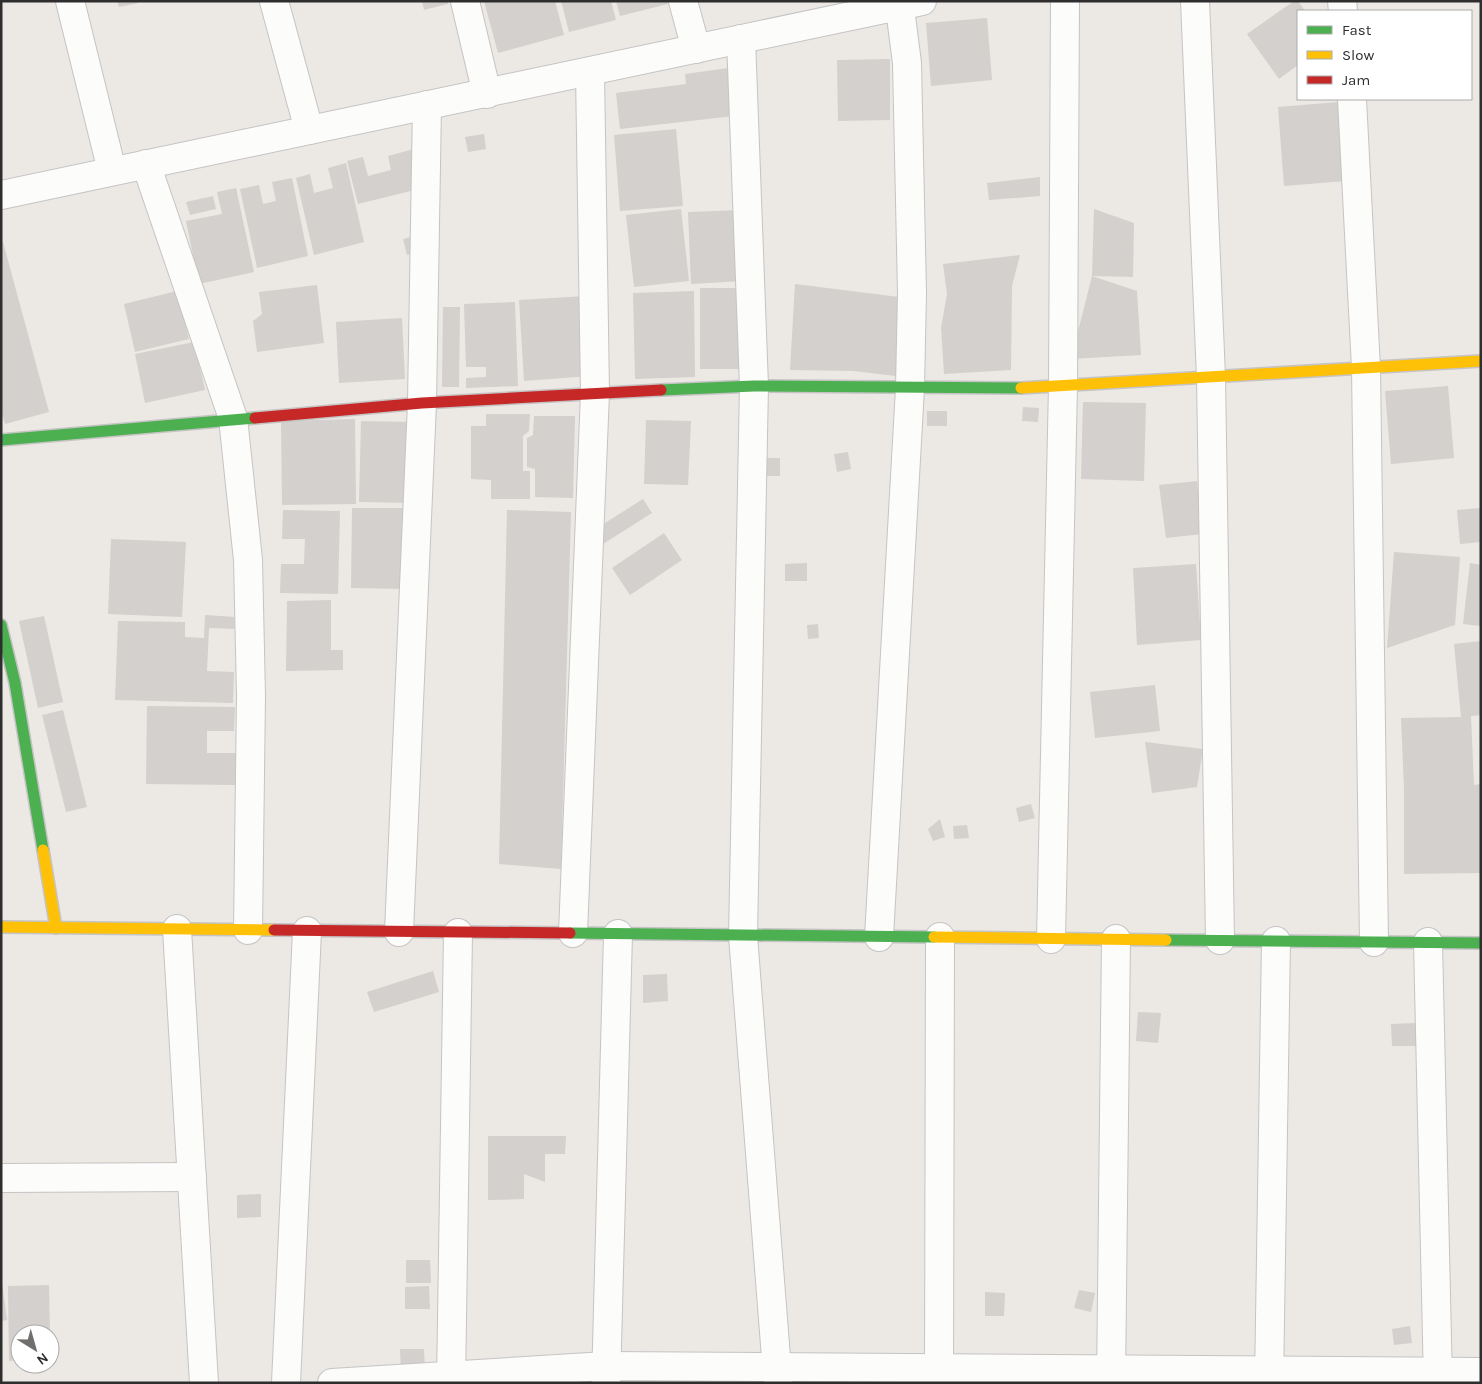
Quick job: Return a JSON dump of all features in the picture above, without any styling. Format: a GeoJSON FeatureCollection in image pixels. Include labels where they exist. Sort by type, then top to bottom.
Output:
{"type":"FeatureCollection","features":[{"type":"Feature","properties":{"kind":"street"},"geometry":{"type":"LineString","coordinates":[[70,1],[112,171]]}},
{"type":"Feature","properties":{"kind":"street"},"geometry":{"type":"LineString","coordinates":[[274,1],[309,130]]}},
{"type":"Feature","properties":{"kind":"street"},"geometry":{"type":"LineString","coordinates":[[465,1],[487,94]]}},
{"type":"Feature","properties":{"kind":"street"},"geometry":{"type":"LineString","coordinates":[[683,1],[696,49]]}},
{"type":"Feature","properties":{"kind":"street"},"geometry":{"type":"LineString","coordinates":[[1051,939],[1063,386],[1065,1]]}},
{"type":"Feature","properties":{"kind":"street"},"geometry":{"type":"LineString","coordinates":[[1195,1],[1211,377],[1220,940]]}},
{"type":"Feature","properties":{"kind":"street"},"geometry":{"type":"LineString","coordinates":[[1,195],[487,94],[907,3],[912,293],[910,388],[879,937]]}},
{"type":"Feature","properties":{"kind":"street"},"geometry":{"type":"LineString","coordinates":[[741,39],[754,386],[743,936],[777,1375]]}},
{"type":"Feature","properties":{"kind":"street"},"geometry":{"type":"LineString","coordinates":[[573,933],[595,393],[590,72]]}},
{"type":"Feature","properties":{"kind":"street"},"geometry":{"type":"LineString","coordinates":[[1352,100],[1366,368],[1374,942]]}},
{"type":"Feature","properties":{"kind":"street"},"geometry":{"type":"LineString","coordinates":[[399,932],[422,403],[427,106]]}},
{"type":"Feature","properties":{"kind":"street"},"geometry":{"type":"LineString","coordinates":[[146,164],[233,418],[248,560],[251,696],[248,930]]}},
{"type":"Feature","properties":{"kind":"street"},"geometry":{"type":"LineString","coordinates":[[1,440],[233,418],[422,403],[595,393],[754,386],[998,390],[1481,361]]}},
{"type":"Feature","properties":{"kind":"street"},"geometry":{"type":"LineString","coordinates":[[1,625],[8,684],[56,928]]}},
{"type":"Feature","properties":{"kind":"street"},"geometry":{"type":"LineString","coordinates":[[1,927],[1481,943]]}},
{"type":"Feature","properties":{"kind":"street"},"geometry":{"type":"LineString","coordinates":[[177,930],[204,1383]]}},
{"type":"Feature","properties":{"kind":"street"},"geometry":{"type":"LineString","coordinates":[[286,1383],[307,931]]}},
{"type":"Feature","properties":{"kind":"street"},"geometry":{"type":"LineString","coordinates":[[451,1379],[458,933]]}},
{"type":"Feature","properties":{"kind":"street"},"geometry":{"type":"LineString","coordinates":[[606,1374],[618,934]]}},
{"type":"Feature","properties":{"kind":"street"},"geometry":{"type":"LineString","coordinates":[[939,1376],[940,937]]}},
{"type":"Feature","properties":{"kind":"street"},"geometry":{"type":"LineString","coordinates":[[1111,1376],[1116,939]]}},
{"type":"Feature","properties":{"kind":"street"},"geometry":{"type":"LineString","coordinates":[[1269,1377],[1276,940]]}},
{"type":"Feature","properties":{"kind":"street"},"geometry":{"type":"LineString","coordinates":[[1428,942],[1438,1377]]}},
{"type":"Feature","properties":{"kind":"street"},"geometry":{"type":"LineString","coordinates":[[1,1178],[192,1177]]}},
{"type":"Feature","properties":{"kind":"street"},"geometry":{"type":"LineString","coordinates":[[332,1383],[606,1374],[1438,1377],[1481,1372]]}},
{"type":"Feature","properties":{"kind":"building"},"geometry":{"type":"Polygon","coordinates":[[[117,1],[138,1],[138,3],[119,7],[117,1]]]}},
{"type":"Feature","properties":{"kind":"building"},"geometry":{"type":"Polygon","coordinates":[[[422,1],[448,1],[448,4],[424,10],[422,1]]]}},
{"type":"Feature","properties":{"kind":"building"},"geometry":{"type":"Polygon","coordinates":[[[484,1],[555,1],[564,35],[498,53],[484,1]]]}},
{"type":"Feature","properties":{"kind":"building"},"geometry":{"type":"Polygon","coordinates":[[[561,1],[611,1],[616,20],[569,32],[561,1]]]}},
{"type":"Feature","properties":{"kind":"building"},"geometry":{"type":"Polygon","coordinates":[[[616,1],[667,1],[668,4],[620,16],[616,1]]]}},
{"type":"Feature","properties":{"kind":"building"},"geometry":{"type":"Polygon","coordinates":[[[1294,1],[1298,1],[1304,10],[1297,10],[1297,66],[1279,79],[1247,34],[1294,1]]]}},
{"type":"Feature","properties":{"kind":"building"},"geometry":{"type":"Polygon","coordinates":[[[987,18],[992,80],[931,86],[926,23],[987,18]]]}},
{"type":"Feature","properties":{"kind":"building"},"geometry":{"type":"Polygon","coordinates":[[[890,59],[890,120],[838,121],[837,60],[890,59]]]}},
{"type":"Feature","properties":{"kind":"building"},"geometry":{"type":"Polygon","coordinates":[[[728,68],[734,116],[620,129],[616,93],[686,84],[685,74],[728,68]]]}},
{"type":"Feature","properties":{"kind":"building"},"geometry":{"type":"Polygon","coordinates":[[[1339,102],[1345,181],[1284,186],[1278,107],[1339,102]]]}},
{"type":"Feature","properties":{"kind":"building"},"geometry":{"type":"Polygon","coordinates":[[[676,129],[683,206],[620,211],[614,135],[676,129]]]}},
{"type":"Feature","properties":{"kind":"building"},"geometry":{"type":"Polygon","coordinates":[[[484,134],[486,149],[468,152],[465,137],[484,134]]]}},
{"type":"Feature","properties":{"kind":"building"},"geometry":{"type":"Polygon","coordinates":[[[414,149],[423,188],[358,204],[347,161],[363,157],[368,176],[391,170],[388,156],[414,149]]]}},
{"type":"Feature","properties":{"kind":"building"},"geometry":{"type":"Polygon","coordinates":[[[346,163],[364,242],[314,255],[296,178],[310,174],[314,193],[333,188],[328,168],[346,163]]]}},
{"type":"Feature","properties":{"kind":"building"},"geometry":{"type":"Polygon","coordinates":[[[1040,177],[1040,196],[989,200],[987,183],[1040,177]]]}},
{"type":"Feature","properties":{"kind":"building"},"geometry":{"type":"Polygon","coordinates":[[[292,178],[308,256],[257,268],[240,189],[259,185],[263,204],[276,201],[272,182],[292,178]]]}},
{"type":"Feature","properties":{"kind":"building"},"geometry":{"type":"Polygon","coordinates":[[[236,188],[254,272],[199,284],[186,221],[222,214],[217,192],[236,188]]]}},
{"type":"Feature","properties":{"kind":"building"},"geometry":{"type":"Polygon","coordinates":[[[213,196],[216,209],[190,215],[186,202],[213,196]]]}},
{"type":"Feature","properties":{"kind":"building"},"geometry":{"type":"Polygon","coordinates":[[[681,209],[689,281],[634,287],[626,215],[681,209]]]}},
{"type":"Feature","properties":{"kind":"building"},"geometry":{"type":"Polygon","coordinates":[[[1094,209],[1134,223],[1133,277],[1092,276],[1094,209]]]}},
{"type":"Feature","properties":{"kind":"building"},"geometry":{"type":"Polygon","coordinates":[[[740,210],[743,281],[691,284],[688,212],[740,210]]]}},
{"type":"Feature","properties":{"kind":"building"},"geometry":{"type":"Polygon","coordinates":[[[420,235],[423,251],[407,255],[403,239],[420,235]]]}},
{"type":"Feature","properties":{"kind":"building"},"geometry":{"type":"Polygon","coordinates":[[[1,242],[3,242],[49,412],[5,424],[1,410],[1,242]]]}},
{"type":"Feature","properties":{"kind":"building"},"geometry":{"type":"Polygon","coordinates":[[[1020,255],[1012,286],[1011,370],[944,374],[941,328],[947,294],[943,264],[1020,255]]]}},
{"type":"Feature","properties":{"kind":"building"},"geometry":{"type":"Polygon","coordinates":[[[1092,276],[1137,291],[1141,355],[1071,359],[1092,276]]]}},
{"type":"Feature","properties":{"kind":"building"},"geometry":{"type":"Polygon","coordinates":[[[795,284],[907,298],[896,376],[853,371],[790,370],[795,284]]]}},
{"type":"Feature","properties":{"kind":"building"},"geometry":{"type":"Polygon","coordinates":[[[317,285],[324,343],[257,352],[253,321],[262,314],[259,292],[317,285]]]}},
{"type":"Feature","properties":{"kind":"building"},"geometry":{"type":"Polygon","coordinates":[[[700,288],[742,288],[742,369],[700,369],[700,288]]]}},
{"type":"Feature","properties":{"kind":"building"},"geometry":{"type":"Polygon","coordinates":[[[177,291],[189,339],[135,352],[124,304],[177,291]]]}},
{"type":"Feature","properties":{"kind":"building"},"geometry":{"type":"Polygon","coordinates":[[[694,291],[695,377],[635,379],[633,293],[694,291]]]}},
{"type":"Feature","properties":{"kind":"building"},"geometry":{"type":"Polygon","coordinates":[[[586,296],[590,376],[524,381],[519,300],[586,296]]]}},
{"type":"Feature","properties":{"kind":"building"},"geometry":{"type":"Polygon","coordinates":[[[515,302],[518,386],[466,388],[466,378],[486,377],[486,367],[466,367],[464,304],[515,302]]]}},
{"type":"Feature","properties":{"kind":"building"},"geometry":{"type":"Polygon","coordinates":[[[443,307],[460,307],[459,387],[442,387],[443,307]]]}},
{"type":"Feature","properties":{"kind":"building"},"geometry":{"type":"Polygon","coordinates":[[[402,318],[405,379],[339,383],[336,322],[402,318]]]}},
{"type":"Feature","properties":{"kind":"building"},"geometry":{"type":"Polygon","coordinates":[[[194,342],[205,390],[145,403],[135,354],[194,342]]]}},
{"type":"Feature","properties":{"kind":"building"},"geometry":{"type":"Polygon","coordinates":[[[1448,386],[1454,458],[1391,464],[1385,391],[1448,386]]]}},
{"type":"Feature","properties":{"kind":"building"},"geometry":{"type":"Polygon","coordinates":[[[1083,402],[1146,403],[1144,481],[1081,479],[1083,402]]]}},
{"type":"Feature","properties":{"kind":"building"},"geometry":{"type":"Polygon","coordinates":[[[1023,407],[1039,408],[1038,422],[1022,421],[1023,407]]]}},
{"type":"Feature","properties":{"kind":"building"},"geometry":{"type":"Polygon","coordinates":[[[927,411],[947,411],[947,426],[927,426],[927,411]]]}},
{"type":"Feature","properties":{"kind":"building"},"geometry":{"type":"Polygon","coordinates":[[[486,414],[530,414],[529,431],[523,436],[523,471],[530,471],[530,499],[491,499],[491,480],[471,479],[471,426],[486,426],[486,414]]]}},
{"type":"Feature","properties":{"kind":"building"},"geometry":{"type":"Polygon","coordinates":[[[534,416],[575,416],[573,498],[535,497],[535,469],[527,467],[527,438],[533,435],[534,416]]]}},
{"type":"Feature","properties":{"kind":"building"},"geometry":{"type":"Polygon","coordinates":[[[355,419],[356,504],[282,505],[281,421],[355,419]]]}},
{"type":"Feature","properties":{"kind":"building"},"geometry":{"type":"Polygon","coordinates":[[[646,420],[691,421],[688,485],[644,484],[646,420]]]}},
{"type":"Feature","properties":{"kind":"building"},"geometry":{"type":"Polygon","coordinates":[[[361,421],[414,422],[413,503],[359,502],[361,421]]]}},
{"type":"Feature","properties":{"kind":"building"},"geometry":{"type":"Polygon","coordinates":[[[848,452],[851,469],[837,472],[834,454],[848,452]]]}},
{"type":"Feature","properties":{"kind":"building"},"geometry":{"type":"Polygon","coordinates":[[[761,458],[780,458],[780,476],[762,476],[761,458]]]}},
{"type":"Feature","properties":{"kind":"building"},"geometry":{"type":"Polygon","coordinates":[[[1197,481],[1202,534],[1166,538],[1159,485],[1197,481]]]}},
{"type":"Feature","properties":{"kind":"building"},"geometry":{"type":"Polygon","coordinates":[[[643,499],[652,513],[603,544],[594,530],[643,499]]]}},
{"type":"Feature","properties":{"kind":"building"},"geometry":{"type":"Polygon","coordinates":[[[352,508],[407,508],[406,589],[351,588],[352,508]]]}},
{"type":"Feature","properties":{"kind":"building"},"geometry":{"type":"Polygon","coordinates":[[[1481,508],[1481,542],[1460,544],[1457,510],[1481,508]]]}},
{"type":"Feature","properties":{"kind":"building"},"geometry":{"type":"Polygon","coordinates":[[[283,510],[340,511],[338,594],[280,593],[281,564],[304,564],[305,539],[282,539],[283,510]]]}},
{"type":"Feature","properties":{"kind":"building"},"geometry":{"type":"Polygon","coordinates":[[[507,510],[571,512],[561,869],[499,864],[507,510]]]}},
{"type":"Feature","properties":{"kind":"building"},"geometry":{"type":"Polygon","coordinates":[[[664,533],[682,560],[630,595],[612,568],[664,533]]]}},
{"type":"Feature","properties":{"kind":"building"},"geometry":{"type":"Polygon","coordinates":[[[111,539],[186,542],[182,617],[108,614],[111,539]]]}},
{"type":"Feature","properties":{"kind":"building"},"geometry":{"type":"Polygon","coordinates":[[[1394,552],[1460,557],[1455,625],[1387,648],[1394,552]]]}},
{"type":"Feature","properties":{"kind":"building"},"geometry":{"type":"Polygon","coordinates":[[[807,563],[807,581],[785,581],[785,564],[807,563]]]}},
{"type":"Feature","properties":{"kind":"building"},"geometry":{"type":"Polygon","coordinates":[[[1470,563],[1481,565],[1481,626],[1463,624],[1470,563]]]}},
{"type":"Feature","properties":{"kind":"building"},"geometry":{"type":"Polygon","coordinates":[[[1196,564],[1201,640],[1137,645],[1133,568],[1196,564]]]}},
{"type":"Feature","properties":{"kind":"building"},"geometry":{"type":"Polygon","coordinates":[[[331,600],[331,650],[343,650],[343,670],[286,671],[287,601],[331,600]]]}},
{"type":"Feature","properties":{"kind":"building"},"geometry":{"type":"Polygon","coordinates":[[[205,615],[235,617],[234,629],[209,628],[207,671],[234,672],[233,703],[115,700],[118,621],[185,622],[185,637],[204,638],[205,615]]]}},
{"type":"Feature","properties":{"kind":"building"},"geometry":{"type":"Polygon","coordinates":[[[44,616],[63,702],[38,708],[19,621],[44,616]]]}},
{"type":"Feature","properties":{"kind":"building"},"geometry":{"type":"Polygon","coordinates":[[[818,624],[819,638],[808,639],[807,625],[818,624]]]}},
{"type":"Feature","properties":{"kind":"building"},"geometry":{"type":"Polygon","coordinates":[[[1481,641],[1481,715],[1471,716],[1474,785],[1481,784],[1481,873],[1404,874],[1404,789],[1401,718],[1461,717],[1454,644],[1481,641]]]}},
{"type":"Feature","properties":{"kind":"building"},"geometry":{"type":"Polygon","coordinates":[[[1155,685],[1160,731],[1095,738],[1090,692],[1155,685]]]}},
{"type":"Feature","properties":{"kind":"building"},"geometry":{"type":"Polygon","coordinates":[[[147,706],[235,707],[234,731],[207,731],[207,753],[236,753],[235,785],[146,784],[147,706]]]}},
{"type":"Feature","properties":{"kind":"building"},"geometry":{"type":"Polygon","coordinates":[[[63,710],[87,807],[66,812],[42,715],[63,710]]]}},
{"type":"Feature","properties":{"kind":"building"},"geometry":{"type":"Polygon","coordinates":[[[1145,742],[1203,749],[1197,787],[1152,793],[1145,742]]]}},
{"type":"Feature","properties":{"kind":"building"},"geometry":{"type":"Polygon","coordinates":[[[1031,804],[1035,818],[1019,822],[1016,808],[1031,804]]]}},
{"type":"Feature","properties":{"kind":"building"},"geometry":{"type":"Polygon","coordinates":[[[940,819],[945,837],[933,841],[928,829],[940,819]]]}},
{"type":"Feature","properties":{"kind":"building"},"geometry":{"type":"Polygon","coordinates":[[[967,825],[969,838],[954,839],[953,826],[967,825]]]}},
{"type":"Feature","properties":{"kind":"building"},"geometry":{"type":"Polygon","coordinates":[[[433,971],[439,992],[374,1012],[367,992],[433,971]]]}},
{"type":"Feature","properties":{"kind":"building"},"geometry":{"type":"Polygon","coordinates":[[[667,974],[668,1001],[643,1003],[643,975],[667,974]]]}},
{"type":"Feature","properties":{"kind":"building"},"geometry":{"type":"Polygon","coordinates":[[[1138,1012],[1161,1013],[1158,1043],[1136,1041],[1138,1012]]]}},
{"type":"Feature","properties":{"kind":"building"},"geometry":{"type":"Polygon","coordinates":[[[1416,1023],[1416,1046],[1392,1046],[1391,1024],[1416,1023]]]}},
{"type":"Feature","properties":{"kind":"building"},"geometry":{"type":"Polygon","coordinates":[[[488,1136],[566,1136],[565,1154],[545,1154],[545,1182],[524,1174],[524,1199],[488,1200],[488,1136]]]}},
{"type":"Feature","properties":{"kind":"building"},"geometry":{"type":"Polygon","coordinates":[[[261,1194],[261,1217],[237,1218],[237,1195],[261,1194]]]}},
{"type":"Feature","properties":{"kind":"building"},"geometry":{"type":"Polygon","coordinates":[[[406,1260],[430,1260],[431,1283],[406,1283],[406,1260]]]}},
{"type":"Feature","properties":{"kind":"building"},"geometry":{"type":"Polygon","coordinates":[[[1,1275],[7,1320],[1,1321],[1,1275]]]}},
{"type":"Feature","properties":{"kind":"building"},"geometry":{"type":"Polygon","coordinates":[[[49,1285],[50,1324],[10,1324],[9,1361],[8,1286],[49,1285]]]}},
{"type":"Feature","properties":{"kind":"building"},"geometry":{"type":"Polygon","coordinates":[[[429,1286],[430,1309],[405,1309],[405,1287],[429,1286]]]}},
{"type":"Feature","properties":{"kind":"building"},"geometry":{"type":"Polygon","coordinates":[[[1079,1290],[1095,1293],[1091,1312],[1074,1308],[1079,1290]]]}},
{"type":"Feature","properties":{"kind":"building"},"geometry":{"type":"Polygon","coordinates":[[[985,1292],[1005,1293],[1004,1316],[985,1316],[985,1292]]]}},
{"type":"Feature","properties":{"kind":"building"},"geometry":{"type":"Polygon","coordinates":[[[1410,1326],[1412,1343],[1394,1345],[1392,1329],[1410,1326]]]}},
{"type":"Feature","properties":{"kind":"building"},"geometry":{"type":"Polygon","coordinates":[[[400,1349],[424,1349],[425,1371],[401,1372],[400,1349]]]}},
{"type":"Feature","properties":{"kind":"traffic: fast"},"geometry":{"type":"LineString","coordinates":[[661,390],[754,386],[1021,388]]}},
{"type":"Feature","properties":{"kind":"traffic: fast"},"geometry":{"type":"LineString","coordinates":[[1,440],[255,418]]}},
{"type":"Feature","properties":{"kind":"traffic: fast"},"geometry":{"type":"LineString","coordinates":[[1,625],[15,683],[43,850]]}},
{"type":"Feature","properties":{"kind":"traffic: fast"},"geometry":{"type":"LineString","coordinates":[[570,933],[934,937]]}},
{"type":"Feature","properties":{"kind":"traffic: fast"},"geometry":{"type":"LineString","coordinates":[[1166,940],[1481,943]]}},
{"type":"Feature","properties":{"kind":"traffic: slow"},"geometry":{"type":"LineString","coordinates":[[1021,388],[1481,361]]}},
{"type":"Feature","properties":{"kind":"traffic: slow"},"geometry":{"type":"LineString","coordinates":[[43,850],[56,928]]}},
{"type":"Feature","properties":{"kind":"traffic: slow"},"geometry":{"type":"LineString","coordinates":[[1,927],[274,930]]}},
{"type":"Feature","properties":{"kind":"traffic: slow"},"geometry":{"type":"LineString","coordinates":[[934,937],[1166,940]]}},
{"type":"Feature","properties":{"kind":"traffic: jam"},"geometry":{"type":"LineString","coordinates":[[255,418],[422,403],[661,390]]}},
{"type":"Feature","properties":{"kind":"traffic: jam"},"geometry":{"type":"LineString","coordinates":[[274,930],[570,933]]}}]}
